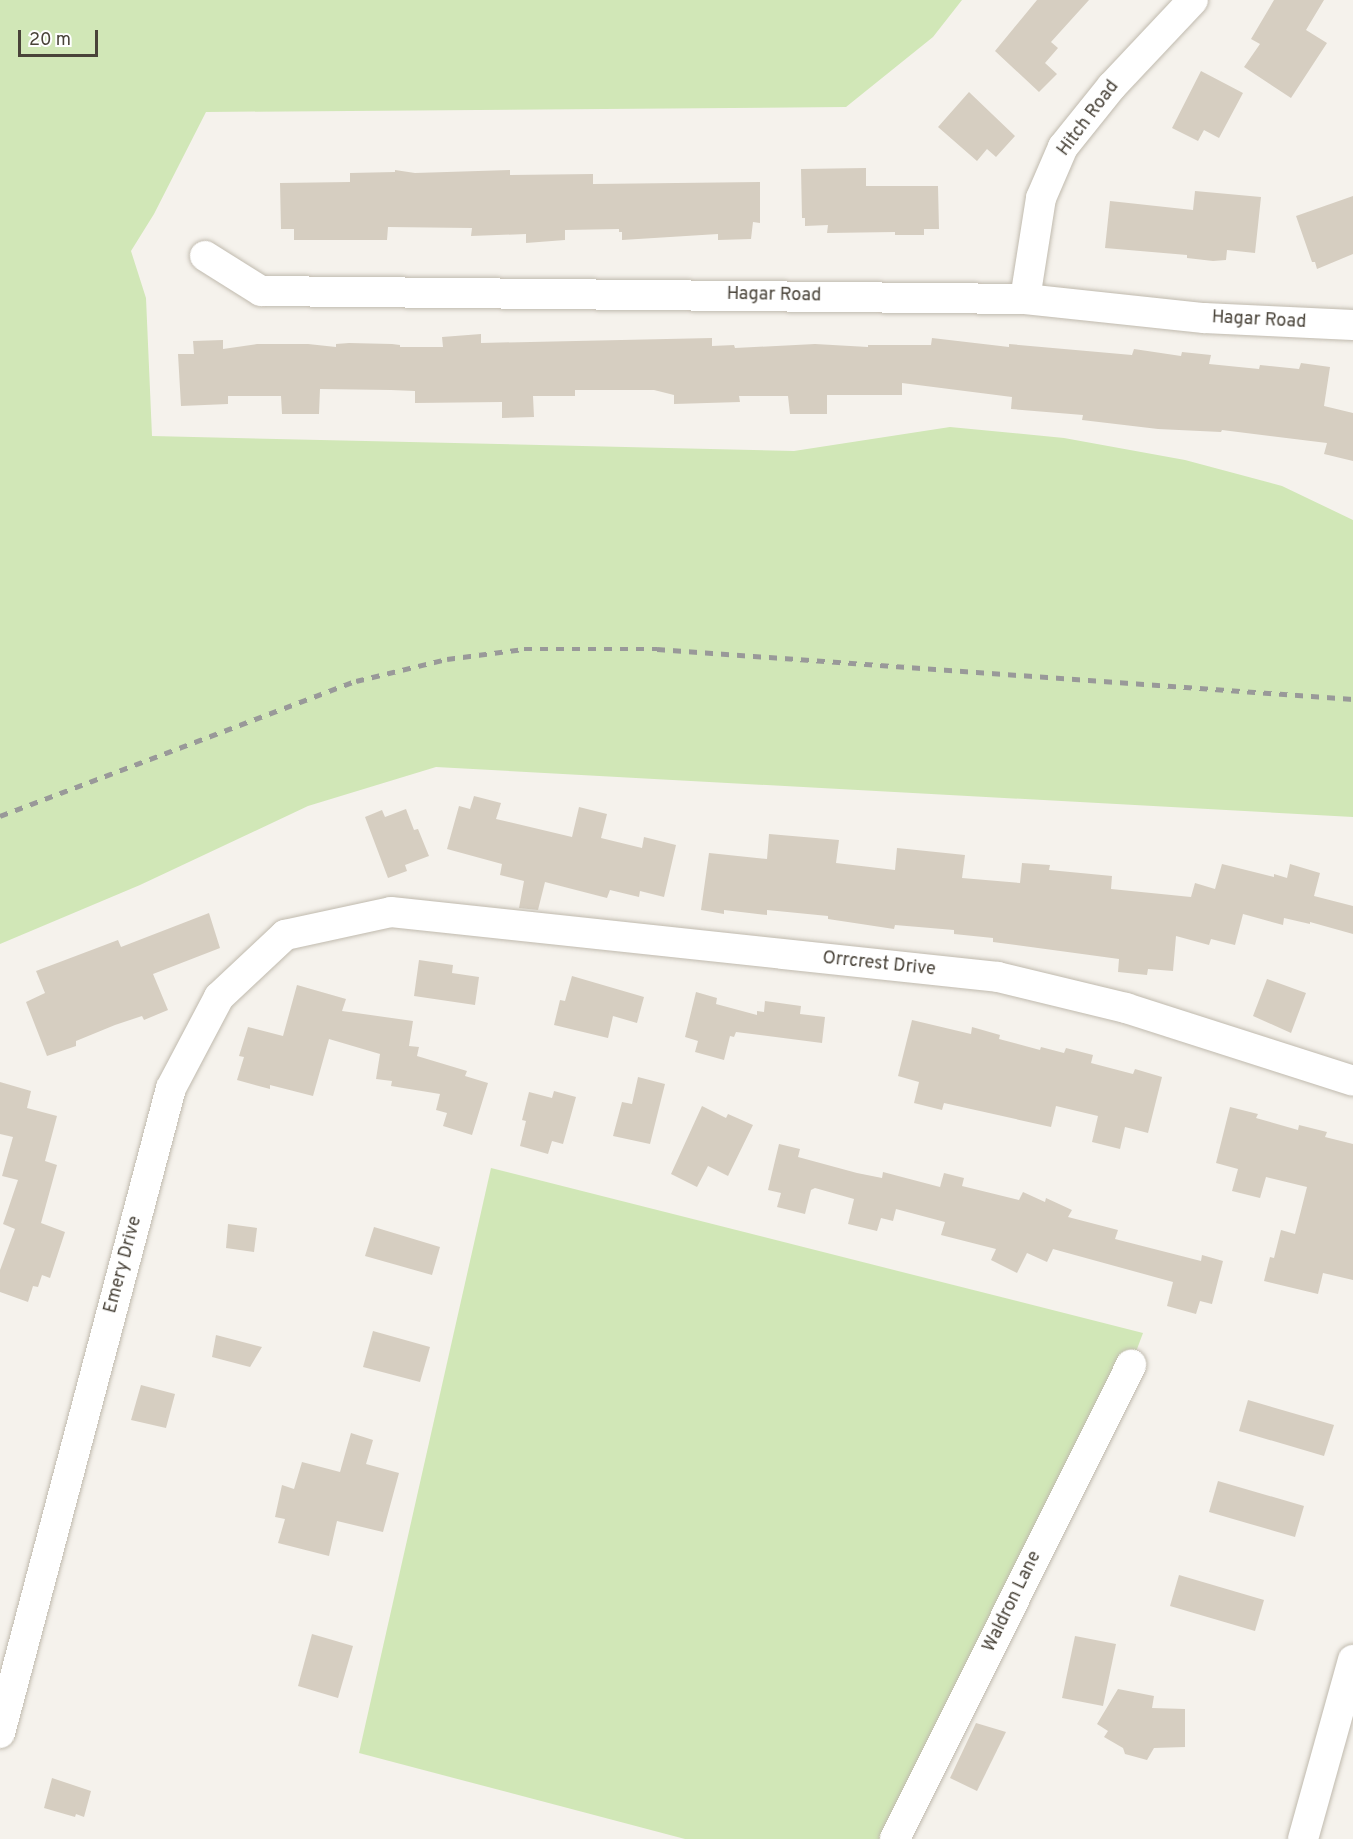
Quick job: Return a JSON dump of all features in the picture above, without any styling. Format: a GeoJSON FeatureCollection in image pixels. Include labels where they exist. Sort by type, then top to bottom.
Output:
{"type":"FeatureCollection","features":[{"type":"Feature","properties":{"kind":"street","name":"Hitch Road"},"geometry":{"type":"LineString","coordinates":[[1025,299],[1041,198],[1063,147],[1112,86],[1192,0]]}},
{"type":"Feature","properties":{"kind":"street","name":"Hagar Road"},"geometry":{"type":"LineString","coordinates":[[205,256],[261,291],[1025,299],[1204,318],[1353,325]]}},
{"type":"Feature","properties":{"kind":"street","name":"Orrcrest Drive"},"geometry":{"type":"LineString","coordinates":[[391,912],[998,977],[1126,1008],[1353,1081]]}},
{"type":"Feature","properties":{"kind":"street","name":"Emery Drive"},"geometry":{"type":"LineString","coordinates":[[0,1733],[171,1088],[219,997],[285,935],[391,912]]}},
{"type":"Feature","properties":{"kind":"street","name":"Waldron Lane"},"geometry":{"type":"LineString","coordinates":[[895,1839],[1131,1365]]}},
{"type":"Feature","properties":{"kind":"street"},"geometry":{"type":"LineString","coordinates":[[1303,1839],[1353,1660]]}},
{"type":"Feature","properties":{"kind":"green space"},"geometry":{"type":"Polygon","coordinates":[[[0,0],[962,0],[933,37],[846,107],[206,112],[154,214],[131,251],[146,298],[152,436],[794,451],[950,427],[1064,438],[1185,460],[1282,486],[1353,520],[1353,817],[436,767],[308,806],[140,885],[0,944],[0,0]]]}},
{"type":"Feature","properties":{"kind":"green space"},"geometry":{"type":"Polygon","coordinates":[[[491,1168],[1143,1333],[1131,1365],[895,1839],[685,1839],[359,1753],[491,1168]]]}},
{"type":"Feature","properties":{"kind":"building"},"geometry":{"type":"Polygon","coordinates":[[[1037,0],[1089,0],[1051,42],[1058,48],[1045,63],[1057,74],[1039,92],[995,51],[1037,0]]]}},
{"type":"Feature","properties":{"kind":"building"},"geometry":{"type":"Polygon","coordinates":[[[1274,0],[1324,0],[1306,30],[1327,43],[1291,98],[1244,67],[1260,44],[1251,39],[1274,0]]]}},
{"type":"Feature","properties":{"kind":"building"},"geometry":{"type":"Polygon","coordinates":[[[1201,71],[1243,93],[1219,138],[1204,130],[1198,141],[1172,128],[1201,71]]]}},
{"type":"Feature","properties":{"kind":"building"},"geometry":{"type":"Polygon","coordinates":[[[969,92],[1015,136],[996,157],[987,149],[977,161],[938,127],[969,92]]]}},
{"type":"Feature","properties":{"kind":"building"},"geometry":{"type":"Polygon","coordinates":[[[866,168],[866,186],[938,186],[939,229],[924,229],[924,235],[895,235],[895,232],[827,233],[828,225],[805,226],[805,218],[802,218],[801,169],[866,168]]]}},
{"type":"Feature","properties":{"kind":"building"},"geometry":{"type":"Polygon","coordinates":[[[395,170],[415,173],[510,170],[510,175],[593,174],[593,184],[760,182],[760,223],[753,222],[751,239],[718,240],[718,234],[622,240],[622,232],[619,232],[619,229],[565,230],[565,240],[526,243],[526,234],[471,236],[472,228],[388,227],[387,240],[294,240],[294,229],[281,229],[280,183],[350,182],[350,173],[395,172],[395,170]]]}},
{"type":"Feature","properties":{"kind":"building"},"geometry":{"type":"Polygon","coordinates":[[[1195,191],[1261,197],[1255,253],[1227,250],[1226,260],[1213,261],[1187,258],[1187,255],[1105,248],[1110,201],[1193,210],[1195,191]]]}},
{"type":"Feature","properties":{"kind":"building"},"geometry":{"type":"Polygon","coordinates":[[[1353,196],[1353,254],[1317,269],[1315,262],[1312,262],[1296,216],[1353,196]]]}},
{"type":"Feature","properties":{"kind":"building"},"geometry":{"type":"Polygon","coordinates":[[[481,334],[481,343],[712,338],[712,346],[734,345],[735,348],[815,344],[868,347],[868,345],[931,345],[932,338],[1009,347],[1009,344],[1132,355],[1134,349],[1181,356],[1182,352],[1211,355],[1209,364],[1259,369],[1260,365],[1299,369],[1301,363],[1330,367],[1324,406],[1353,413],[1353,461],[1324,454],[1327,443],[1222,430],[1221,432],[1158,429],[1082,420],[1083,415],[1011,409],[1012,397],[902,383],[902,395],[827,395],[827,414],[790,414],[788,396],[739,396],[740,402],[674,404],[674,395],[654,390],[575,390],[575,396],[533,396],[534,417],[502,418],[502,402],[415,403],[415,391],[391,390],[320,389],[319,414],[282,414],[281,396],[228,396],[228,404],[181,406],[178,354],[194,354],[193,341],[223,340],[223,349],[257,344],[308,344],[336,347],[336,344],[349,343],[392,344],[400,345],[400,347],[443,347],[442,337],[481,334]]]}},
{"type":"Feature","properties":{"kind":"building"},"geometry":{"type":"Polygon","coordinates":[[[474,796],[501,803],[496,819],[572,837],[579,807],[607,814],[601,838],[642,848],[644,837],[676,845],[664,897],[640,891],[639,897],[610,890],[607,898],[545,882],[538,910],[519,908],[524,881],[500,875],[502,864],[447,849],[459,806],[470,809],[474,796]]]}},
{"type":"Feature","properties":{"kind":"building"},"geometry":{"type":"Polygon","coordinates":[[[406,809],[414,830],[418,829],[429,856],[405,865],[407,871],[388,878],[365,817],[382,810],[385,817],[406,809]]]}},
{"type":"Feature","properties":{"kind":"building"},"geometry":{"type":"Polygon","coordinates":[[[769,834],[839,840],[836,863],[895,870],[897,848],[965,855],[962,878],[1020,883],[1022,863],[1050,865],[1049,870],[1112,876],[1111,889],[1191,897],[1195,883],[1215,889],[1222,864],[1287,878],[1290,864],[1320,873],[1314,896],[1353,906],[1353,934],[1310,922],[1310,924],[1284,918],[1283,925],[1243,914],[1235,945],[1211,939],[1209,945],[1176,936],[1173,971],[1148,969],[1147,975],[1118,972],[1119,959],[993,942],[993,938],[954,934],[954,930],[895,925],[894,929],[828,919],[828,916],[767,910],[767,915],[724,910],[724,914],[701,910],[709,853],[767,859],[769,834]]]}},
{"type":"Feature","properties":{"kind":"building"},"geometry":{"type":"Polygon","coordinates":[[[209,913],[220,948],[153,974],[168,1010],[144,1020],[142,1016],[115,1025],[76,1041],[76,1046],[47,1056],[26,1002],[45,993],[36,971],[118,940],[121,947],[209,913]]]}},
{"type":"Feature","properties":{"kind":"building"},"geometry":{"type":"Polygon","coordinates":[[[419,960],[453,965],[452,973],[479,977],[475,1005],[414,996],[419,960]]]}},
{"type":"Feature","properties":{"kind":"building"},"geometry":{"type":"Polygon","coordinates":[[[572,976],[644,997],[637,1023],[613,1016],[608,1038],[554,1025],[560,1000],[565,1001],[572,976]]]}},
{"type":"Feature","properties":{"kind":"building"},"geometry":{"type":"Polygon","coordinates":[[[1267,979],[1306,993],[1291,1033],[1253,1016],[1267,979]]]}},
{"type":"Feature","properties":{"kind":"building"},"geometry":{"type":"Polygon","coordinates":[[[297,985],[346,999],[342,1011],[413,1021],[409,1046],[419,1047],[417,1056],[467,1071],[465,1076],[488,1083],[472,1135],[443,1126],[447,1113],[436,1110],[440,1094],[391,1086],[392,1081],[376,1079],[380,1054],[329,1039],[313,1096],[270,1085],[270,1089],[237,1080],[244,1057],[239,1056],[248,1027],[283,1036],[297,985]]]}},
{"type":"Feature","properties":{"kind":"building"},"geometry":{"type":"Polygon","coordinates":[[[696,992],[717,998],[716,1004],[757,1015],[757,1011],[764,1012],[765,1001],[801,1006],[800,1014],[825,1017],[822,1043],[736,1032],[734,1037],[730,1036],[724,1060],[695,1052],[698,1041],[685,1037],[696,992]]]}},
{"type":"Feature","properties":{"kind":"building"},"geometry":{"type":"Polygon","coordinates":[[[912,1020],[971,1034],[972,1027],[1000,1035],[999,1039],[1040,1050],[1041,1047],[1064,1053],[1066,1048],[1093,1055],[1091,1063],[1133,1074],[1135,1069],[1162,1077],[1148,1133],[1125,1127],[1120,1149],[1092,1142],[1098,1116],[1056,1106],[1051,1127],[944,1103],[942,1110],[914,1103],[919,1082],[898,1076],[912,1020]]]}},
{"type":"Feature","properties":{"kind":"building"},"geometry":{"type":"Polygon","coordinates":[[[638,1077],[665,1084],[650,1144],[613,1136],[622,1102],[632,1104],[638,1077]]]}},
{"type":"Feature","properties":{"kind":"building"},"geometry":{"type":"Polygon","coordinates":[[[0,1082],[31,1091],[27,1108],[57,1116],[45,1161],[57,1165],[41,1223],[65,1232],[50,1278],[42,1275],[38,1287],[33,1286],[28,1302],[0,1292],[0,1270],[15,1229],[3,1224],[18,1180],[2,1176],[13,1137],[0,1134],[0,1082]]]}},
{"type":"Feature","properties":{"kind":"building"},"geometry":{"type":"Polygon","coordinates":[[[554,1091],[576,1097],[563,1144],[552,1141],[548,1154],[520,1146],[526,1121],[522,1120],[529,1092],[552,1098],[554,1091]]]}},
{"type":"Feature","properties":{"kind":"building"},"geometry":{"type":"Polygon","coordinates":[[[702,1106],[726,1118],[728,1114],[753,1125],[728,1176],[708,1166],[697,1187],[671,1174],[702,1106]]]}},
{"type":"Feature","properties":{"kind":"building"},"geometry":{"type":"Polygon","coordinates":[[[1230,1107],[1258,1114],[1256,1118],[1298,1130],[1299,1125],[1327,1132],[1325,1137],[1353,1144],[1353,1280],[1323,1273],[1318,1294],[1264,1281],[1270,1257],[1274,1258],[1281,1230],[1295,1234],[1307,1187],[1266,1177],[1260,1198],[1232,1191],[1238,1169],[1216,1163],[1230,1107]]]}},
{"type":"Feature","properties":{"kind":"building"},"geometry":{"type":"Polygon","coordinates":[[[779,1144],[800,1149],[798,1157],[857,1173],[882,1178],[883,1172],[940,1187],[944,1173],[964,1178],[962,1186],[1019,1200],[1023,1192],[1045,1202],[1046,1198],[1072,1210],[1068,1217],[1118,1230],[1115,1239],[1201,1261],[1202,1255],[1223,1261],[1212,1304],[1200,1301],[1196,1314],[1167,1306],[1173,1282],[1053,1249],[1047,1262],[1027,1253],[1017,1273],[991,1260],[996,1249],[941,1235],[945,1222],[896,1209],[893,1221],[881,1218],[877,1231],[848,1224],[854,1199],[815,1188],[811,1190],[805,1214],[777,1207],[781,1193],[768,1190],[779,1144]]]}},
{"type":"Feature","properties":{"kind":"building"},"geometry":{"type":"Polygon","coordinates":[[[228,1224],[257,1228],[254,1252],[226,1248],[228,1224]]]}},
{"type":"Feature","properties":{"kind":"building"},"geometry":{"type":"Polygon","coordinates":[[[374,1227],[440,1247],[432,1275],[365,1256],[374,1227]]]}},
{"type":"Feature","properties":{"kind":"building"},"geometry":{"type":"Polygon","coordinates":[[[373,1331],[430,1347],[420,1382],[363,1367],[373,1331]]]}},
{"type":"Feature","properties":{"kind":"building"},"geometry":{"type":"Polygon","coordinates":[[[216,1335],[262,1347],[250,1367],[212,1357],[216,1335]]]}},
{"type":"Feature","properties":{"kind":"building"},"geometry":{"type":"Polygon","coordinates":[[[141,1385],[175,1394],[166,1428],[131,1420],[141,1385]]]}},
{"type":"Feature","properties":{"kind":"building"},"geometry":{"type":"Polygon","coordinates":[[[1248,1400],[1334,1425],[1324,1456],[1239,1431],[1248,1400]]]}},
{"type":"Feature","properties":{"kind":"building"},"geometry":{"type":"Polygon","coordinates":[[[351,1433],[373,1440],[366,1464],[399,1473],[383,1532],[337,1521],[329,1556],[278,1543],[285,1519],[275,1517],[282,1485],[294,1489],[302,1462],[340,1472],[351,1433]]]}},
{"type":"Feature","properties":{"kind":"building"},"geometry":{"type":"Polygon","coordinates":[[[1218,1481],[1304,1506],[1295,1537],[1209,1512],[1218,1481]]]}},
{"type":"Feature","properties":{"kind":"building"},"geometry":{"type":"Polygon","coordinates":[[[1179,1575],[1264,1600],[1255,1631],[1170,1606],[1179,1575]]]}},
{"type":"Feature","properties":{"kind":"building"},"geometry":{"type":"Polygon","coordinates":[[[312,1634],[353,1646],[338,1698],[298,1686],[312,1634]]]}},
{"type":"Feature","properties":{"kind":"building"},"geometry":{"type":"Polygon","coordinates":[[[1075,1636],[1116,1644],[1103,1706],[1062,1698],[1075,1636]]]}},
{"type":"Feature","properties":{"kind":"building"},"geometry":{"type":"Polygon","coordinates":[[[1118,1689],[1154,1696],[1152,1708],[1185,1709],[1185,1747],[1154,1748],[1147,1760],[1125,1754],[1123,1748],[1104,1737],[1108,1731],[1097,1724],[1118,1689]]]}},
{"type":"Feature","properties":{"kind":"building"},"geometry":{"type":"Polygon","coordinates":[[[976,1723],[1006,1732],[977,1791],[950,1778],[976,1723]]]}},
{"type":"Feature","properties":{"kind":"building"},"geometry":{"type":"Polygon","coordinates":[[[52,1778],[91,1791],[84,1817],[76,1814],[75,1817],[44,1808],[52,1778]]]}},
{"type":"Feature","properties":{"kind":"railway"},"geometry":{"type":"LineString","coordinates":[[0,816],[356,681],[447,659],[524,649],[657,649],[1353,699]]}}]}
